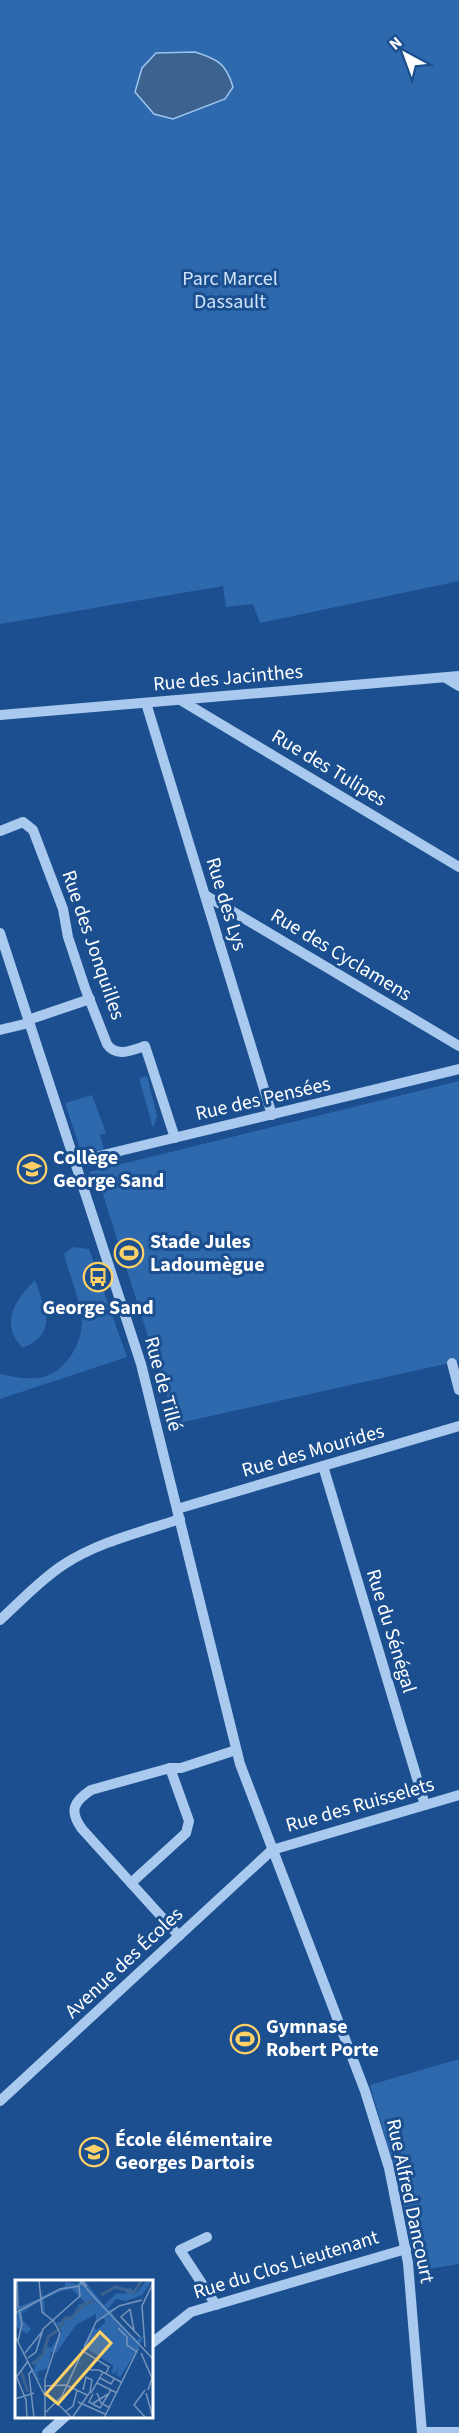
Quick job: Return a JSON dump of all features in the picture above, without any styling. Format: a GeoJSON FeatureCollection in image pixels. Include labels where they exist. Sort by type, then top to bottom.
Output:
{"type":"FeatureCollection","features":[{"type":"Feature","properties":{"kind":"street","name":"Rue des Jacinthes"},"geometry":{"type":"LineString","coordinates":[[0,715],[459,676]]}},
{"type":"Feature","properties":{"kind":"street"},"geometry":{"type":"LineString","coordinates":[[446,678],[459,686]]}},
{"type":"Feature","properties":{"kind":"street","name":"Rue des Tulipes"},"geometry":{"type":"LineString","coordinates":[[182,700],[459,867]]}},
{"type":"Feature","properties":{"kind":"street","name":"Rue des Lys"},"geometry":{"type":"LineString","coordinates":[[146,703],[272,1115]]}},
{"type":"Feature","properties":{"kind":"street","name":"Rue des Jonquilles"},"geometry":{"type":"LineString","coordinates":[[0,831],[23,822],[33,830],[63,909],[68,937],[109,1048],[120,1052],[145,1046],[175,1138]]}},
{"type":"Feature","properties":{"kind":"street","name":"Rue des Cyclamens"},"geometry":{"type":"LineString","coordinates":[[204,895],[459,1046]]}},
{"type":"Feature","properties":{"kind":"street","name":"Rue de Tillé"},"geometry":{"type":"LineString","coordinates":[[0,936],[141,1364],[236,1750],[272,1850]]}},
{"type":"Feature","properties":{"kind":"street"},"geometry":{"type":"LineString","coordinates":[[0,1030],[90,999]]}},
{"type":"Feature","properties":{"kind":"street","name":"Rue des Pensées"},"geometry":{"type":"LineString","coordinates":[[74,1162],[459,1069]]}},
{"type":"Feature","properties":{"kind":"street"},"geometry":{"type":"LineString","coordinates":[[452,1363],[459,1390]]}},
{"type":"Feature","properties":{"kind":"street","name":"Rue des Mourides"},"geometry":{"type":"LineString","coordinates":[[0,1620],[50,1575],[73,1559],[101,1545],[178,1514],[322,1467],[459,1426]]}},
{"type":"Feature","properties":{"kind":"street","name":"Rue du Sénégal"},"geometry":{"type":"LineString","coordinates":[[322,1467],[425,1805]]}},
{"type":"Feature","properties":{"kind":"street"},"geometry":{"type":"LineString","coordinates":[[179,1936],[82,1829],[74,1817],[74,1808],[80,1798],[91,1790],[170,1768],[181,1768],[236,1750]]}},
{"type":"Feature","properties":{"kind":"street"},"geometry":{"type":"LineString","coordinates":[[131,1883],[186,1833],[189,1821],[170,1768]]}},
{"type":"Feature","properties":{"kind":"street","name":"Rue des Ruisselets"},"geometry":{"type":"LineString","coordinates":[[272,1850],[459,1795]]}},
{"type":"Feature","properties":{"kind":"street","name":"Avenue des Écoles"},"geometry":{"type":"LineString","coordinates":[[0,2102],[272,1850]]}},
{"type":"Feature","properties":{"kind":"street","name":"Rue Alfred Dancourt"},"geometry":{"type":"LineString","coordinates":[[272,1850],[378,2127],[389,2168],[410,2276],[422,2432]]}},
{"type":"Feature","properties":{"kind":"street"},"geometry":{"type":"LineString","coordinates":[[207,2237],[180,2250],[216,2305]]}},
{"type":"Feature","properties":{"kind":"street","name":"Rue du Clos Lieutenant"},"geometry":{"type":"LineString","coordinates":[[153,2342],[185,2315],[406,2249]]}},
{"type":"Feature","properties":{"kind":"street"},"geometry":{"type":"LineString","coordinates":[[47,2433],[64,2418]]}},
{"type":"Feature","properties":{"kind":"street"},"geometry":{"type":"LineString","coordinates":[[422,2432],[459,2432]]}},
{"type":"Feature","properties":{"kind":"green space","name":"Parc Marcel Dassault"},"geometry":{"type":"Polygon","coordinates":[[[0,0],[459,0],[459,581],[260,623],[253,604],[226,607],[223,586],[0,624],[0,0]]]}},
{"type":"Feature","properties":{"kind":"green space"},"geometry":{"type":"Polygon","coordinates":[[[147,1076],[157,1116],[153,1128],[139,1078],[147,1076]]]}},
{"type":"Feature","properties":{"kind":"green space"},"geometry":{"type":"Polygon","coordinates":[[[459,1081],[459,1361],[170,1425],[168,1415],[170,1406],[99,1182],[89,1172],[459,1081]]]}},
{"type":"Feature","properties":{"kind":"green space"},"geometry":{"type":"Polygon","coordinates":[[[92,1095],[106,1133],[100,1135],[104,1149],[82,1155],[65,1103],[92,1095]]]}},
{"type":"Feature","properties":{"kind":"green space"},"geometry":{"type":"Polygon","coordinates":[[[73,1247],[89,1249],[127,1357],[0,1399],[0,1374],[29,1378],[46,1376],[54,1373],[67,1361],[76,1346],[82,1321],[64,1254],[73,1247]]]}},
{"type":"Feature","properties":{"kind":"green space"},"geometry":{"type":"Polygon","coordinates":[[[35,1280],[45,1310],[45,1327],[34,1342],[23,1348],[12,1331],[12,1314],[15,1305],[35,1280]]]}},
{"type":"Feature","properties":{"kind":"green space"},"geometry":{"type":"Polygon","coordinates":[[[459,2059],[459,2264],[416,2271],[400,2187],[402,2174],[394,2168],[370,2085],[459,2059]]]}},
{"type":"Feature","properties":{"kind":"shaded area"},"geometry":{"type":"Polygon","coordinates":[[[195,52],[220,63],[227,72],[233,87],[225,99],[173,119],[154,114],[135,92],[142,68],[156,53],[195,52]]]}},
{"type":"Feature","properties":{"kind":"place","name":"Collège George Sand"},"geometry":{"type":"Point","coordinates":[32,1169]}},
{"type":"Feature","properties":{"kind":"place","name":"Stade Jules Ladoumègue"},"geometry":{"type":"Point","coordinates":[129,1253]}},
{"type":"Feature","properties":{"kind":"place","name":"George Sand"},"geometry":{"type":"Point","coordinates":[98,1277]}},
{"type":"Feature","properties":{"kind":"place","name":"Gymnase Robert Porte"},"geometry":{"type":"Point","coordinates":[245,2039]}},
{"type":"Feature","properties":{"kind":"place","name":"École élémentaire Georges Dartois"},"geometry":{"type":"Point","coordinates":[94,2152]}}]}
